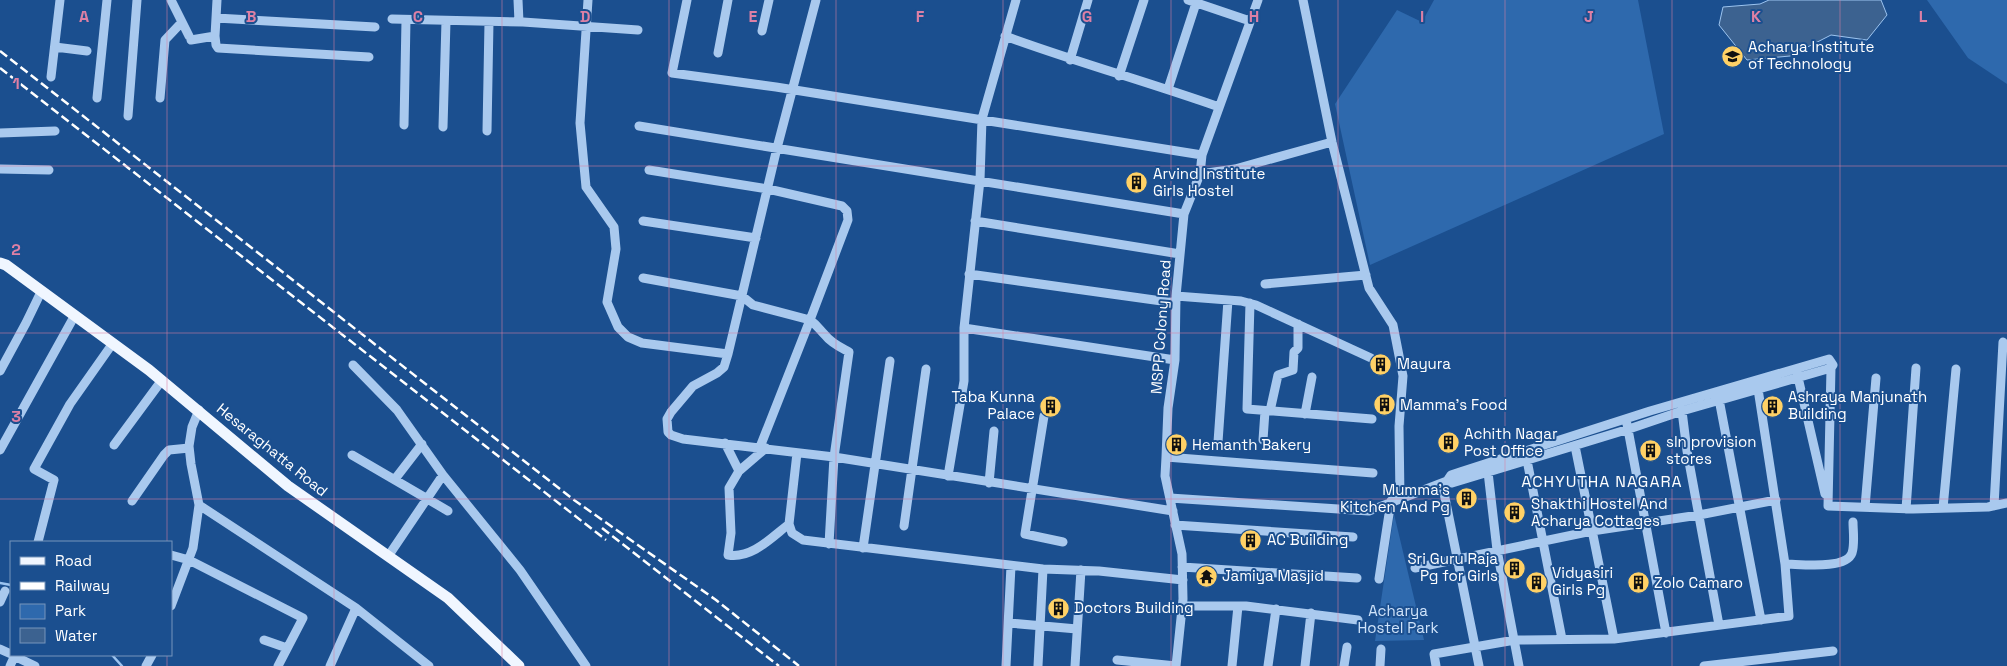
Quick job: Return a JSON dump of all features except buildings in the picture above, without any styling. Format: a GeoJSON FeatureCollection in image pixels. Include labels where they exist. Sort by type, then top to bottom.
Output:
{"type":"FeatureCollection","features":[{"type":"Feature","properties":{"kind":"main road","name":"Hesaraghatta Road"},"geometry":{"type":"LineString","coordinates":[[0,263],[6,265],[162,380],[288,486],[448,598],[519,666]]}},
{"type":"Feature","properties":{"kind":"street"},"geometry":{"type":"LineString","coordinates":[[51,77],[60,0]]}},
{"type":"Feature","properties":{"kind":"street"},"geometry":{"type":"LineString","coordinates":[[97,98],[107,0]]}},
{"type":"Feature","properties":{"kind":"street"},"geometry":{"type":"LineString","coordinates":[[128,116],[137,0]]}},
{"type":"Feature","properties":{"kind":"street"},"geometry":{"type":"LineString","coordinates":[[171,0],[190,38],[215,36]]}},
{"type":"Feature","properties":{"kind":"street"},"geometry":{"type":"LineString","coordinates":[[217,0],[215,36],[218,48],[369,58]]}},
{"type":"Feature","properties":{"kind":"street"},"geometry":{"type":"LineString","coordinates":[[518,0],[519,22]]}},
{"type":"Feature","properties":{"kind":"street"},"geometry":{"type":"LineString","coordinates":[[588,0],[580,132],[586,187],[614,227],[616,249],[607,302],[618,327],[628,337],[642,342],[728,354]]}},
{"type":"Feature","properties":{"kind":"street"},"geometry":{"type":"LineString","coordinates":[[687,0],[672,72],[982,119],[1202,155]]}},
{"type":"Feature","properties":{"kind":"street"},"geometry":{"type":"LineString","coordinates":[[718,53],[728,0]]}},
{"type":"Feature","properties":{"kind":"street"},"geometry":{"type":"LineString","coordinates":[[762,31],[768,0]]}},
{"type":"Feature","properties":{"kind":"street"},"geometry":{"type":"LineString","coordinates":[[816,0],[777,148],[724,367],[693,386],[667,419],[668,432],[671,435],[684,439],[834,457],[1173,511]]}},
{"type":"Feature","properties":{"kind":"street"},"geometry":{"type":"LineString","coordinates":[[948,476],[964,381],[964,328],[980,180],[982,119],[1016,0]]}},
{"type":"Feature","properties":{"kind":"street"},"geometry":{"type":"LineString","coordinates":[[1070,60],[1088,0]]}},
{"type":"Feature","properties":{"kind":"street"},"geometry":{"type":"LineString","coordinates":[[1119,76],[1144,0]]}},
{"type":"Feature","properties":{"kind":"street","name":"MSPP Colony Road"},"geometry":{"type":"LineString","coordinates":[[1176,666],[1182,606],[1182,554],[1165,476],[1168,408],[1175,360],[1176,299],[1184,214],[1200,174],[1202,155],[1258,0]]}},
{"type":"Feature","properties":{"kind":"street"},"geometry":{"type":"LineString","coordinates":[[1303,0],[1332,142],[1369,288],[1393,325],[1403,376],[1396,500],[1379,579]]}},
{"type":"Feature","properties":{"kind":"street"},"geometry":{"type":"LineString","coordinates":[[1168,89],[1194,1],[1250,20]]}},
{"type":"Feature","properties":{"kind":"street"},"geometry":{"type":"LineString","coordinates":[[216,18],[375,27]]}},
{"type":"Feature","properties":{"kind":"street"},"geometry":{"type":"LineString","coordinates":[[392,20],[519,22],[638,30]]}},
{"type":"Feature","properties":{"kind":"street"},"geometry":{"type":"LineString","coordinates":[[404,125],[406,20]]}},
{"type":"Feature","properties":{"kind":"street"},"geometry":{"type":"LineString","coordinates":[[443,127],[446,21]]}},
{"type":"Feature","properties":{"kind":"street"},"geometry":{"type":"LineString","coordinates":[[160,98],[165,40],[182,22]]}},
{"type":"Feature","properties":{"kind":"street"},"geometry":{"type":"LineString","coordinates":[[487,131],[490,22]]}},
{"type":"Feature","properties":{"kind":"street"},"geometry":{"type":"LineString","coordinates":[[1005,36],[1070,60],[1168,89],[1219,107]]}},
{"type":"Feature","properties":{"kind":"street"},"geometry":{"type":"LineString","coordinates":[[55,47],[87,51]]}},
{"type":"Feature","properties":{"kind":"street"},"geometry":{"type":"LineString","coordinates":[[638,126],[1184,214]]}},
{"type":"Feature","properties":{"kind":"street"},"geometry":{"type":"LineString","coordinates":[[0,134],[55,131]]}},
{"type":"Feature","properties":{"kind":"street"},"geometry":{"type":"LineString","coordinates":[[1200,174],[1235,168],[1332,142]]}},
{"type":"Feature","properties":{"kind":"street"},"geometry":{"type":"LineString","coordinates":[[0,169],[49,170]]}},
{"type":"Feature","properties":{"kind":"street"},"geometry":{"type":"LineString","coordinates":[[649,170],[768,189],[842,206],[847,212],[848,220],[763,447],[739,471],[729,488],[731,533],[728,555],[732,556],[754,551],[789,524]]}},
{"type":"Feature","properties":{"kind":"street"},"geometry":{"type":"LineString","coordinates":[[643,220],[756,238]]}},
{"type":"Feature","properties":{"kind":"street"},"geometry":{"type":"LineString","coordinates":[[975,221],[1180,254]]}},
{"type":"Feature","properties":{"kind":"street"},"geometry":{"type":"LineString","coordinates":[[970,274],[1176,299],[1228,300],[1250,303],[1370,358]]}},
{"type":"Feature","properties":{"kind":"street"},"geometry":{"type":"LineString","coordinates":[[1265,284],[1366,275]]}},
{"type":"Feature","properties":{"kind":"street"},"geometry":{"type":"LineString","coordinates":[[644,278],[742,296],[753,305],[810,320],[820,327],[824,335],[833,343],[849,352],[834,457],[829,544]]}},
{"type":"Feature","properties":{"kind":"street"},"geometry":{"type":"LineString","coordinates":[[0,371],[41,292]]}},
{"type":"Feature","properties":{"kind":"street"},"geometry":{"type":"LineString","coordinates":[[1218,442],[1228,300]]}},
{"type":"Feature","properties":{"kind":"street"},"geometry":{"type":"LineString","coordinates":[[1250,303],[1247,409],[1372,419]]}},
{"type":"Feature","properties":{"kind":"street"},"geometry":{"type":"LineString","coordinates":[[0,450],[75,315]]}},
{"type":"Feature","properties":{"kind":"street"},"geometry":{"type":"LineString","coordinates":[[1263,440],[1268,411],[1278,375],[1292,370],[1294,352],[1298,348],[1298,324]]}},
{"type":"Feature","properties":{"kind":"street"},"geometry":{"type":"LineString","coordinates":[[964,328],[1175,360]]}},
{"type":"Feature","properties":{"kind":"street"},"geometry":{"type":"LineString","coordinates":[[1994,506],[2003,342]]}},
{"type":"Feature","properties":{"kind":"street"},"geometry":{"type":"LineString","coordinates":[[38,541],[54,480],[34,469],[70,404],[113,343]]}},
{"type":"Feature","properties":{"kind":"street"},"geometry":{"type":"LineString","coordinates":[[863,548],[890,361]]}},
{"type":"Feature","properties":{"kind":"street"},"geometry":{"type":"LineString","coordinates":[[354,365],[397,410],[443,475],[520,570],[586,666]]}},
{"type":"Feature","properties":{"kind":"street"},"geometry":{"type":"LineString","coordinates":[[1444,482],[1452,483],[1488,472],[1626,419],[1719,396],[1797,372],[1831,368],[1828,506]]}},
{"type":"Feature","properties":{"kind":"street"},"geometry":{"type":"LineString","coordinates":[[1906,509],[1916,368]]}},
{"type":"Feature","properties":{"kind":"street"},"geometry":{"type":"LineString","coordinates":[[904,526],[926,369]]}},
{"type":"Feature","properties":{"kind":"street"},"geometry":{"type":"LineString","coordinates":[[1943,508],[1956,369]]}},
{"type":"Feature","properties":{"kind":"street"},"geometry":{"type":"LineString","coordinates":[[1170,498],[1368,511],[1444,482],[1451,475],[1575,446],[1682,411],[1719,396],[1758,389],[1797,372]]}},
{"type":"Feature","properties":{"kind":"street"},"geometry":{"type":"LineString","coordinates":[[1797,372],[1828,506]]}},
{"type":"Feature","properties":{"kind":"street"},"geometry":{"type":"LineString","coordinates":[[1305,414],[1312,377]]}},
{"type":"Feature","properties":{"kind":"street"},"geometry":{"type":"LineString","coordinates":[[1864,507],[1876,378]]}},
{"type":"Feature","properties":{"kind":"street"},"geometry":{"type":"LineString","coordinates":[[114,445],[162,380]]}},
{"type":"Feature","properties":{"kind":"street"},"geometry":{"type":"LineString","coordinates":[[1436,666],[1434,654],[1515,640],[1614,639],[1789,616],[1785,564],[1758,389]]}},
{"type":"Feature","properties":{"kind":"street"},"geometry":{"type":"LineString","coordinates":[[1719,396],[1761,620]]}},
{"type":"Feature","properties":{"kind":"street"},"geometry":{"type":"LineString","coordinates":[[172,603],[193,548],[200,504],[191,464],[190,448],[192,427],[199,410]]}},
{"type":"Feature","properties":{"kind":"street"},"geometry":{"type":"LineString","coordinates":[[1682,411],[1719,625]]}},
{"type":"Feature","properties":{"kind":"street"},"geometry":{"type":"LineString","coordinates":[[1044,416],[1025,534],[1064,542]]}},
{"type":"Feature","properties":{"kind":"street"},"geometry":{"type":"LineString","coordinates":[[1626,419],[1666,633]]}},
{"type":"Feature","properties":{"kind":"street"},"geometry":{"type":"LineString","coordinates":[[989,483],[994,431]]}},
{"type":"Feature","properties":{"kind":"street"},"geometry":{"type":"LineString","coordinates":[[725,443],[739,471]]}},
{"type":"Feature","properties":{"kind":"street"},"geometry":{"type":"LineString","coordinates":[[395,479],[422,444]]}},
{"type":"Feature","properties":{"kind":"street"},"geometry":{"type":"LineString","coordinates":[[1575,446],[1614,639]]}},
{"type":"Feature","properties":{"kind":"street"},"geometry":{"type":"LineString","coordinates":[[132,501],[169,450],[190,448]]}},
{"type":"Feature","properties":{"kind":"street"},"geometry":{"type":"LineString","coordinates":[[797,453],[789,524],[792,533],[803,540],[1043,570],[1082,570],[1182,580]]}},
{"type":"Feature","properties":{"kind":"street"},"geometry":{"type":"LineString","coordinates":[[352,455],[448,511]]}},
{"type":"Feature","properties":{"kind":"street"},"geometry":{"type":"LineString","coordinates":[[1527,456],[1562,639]]}},
{"type":"Feature","properties":{"kind":"street"},"geometry":{"type":"LineString","coordinates":[[1166,457],[1374,473]]}},
{"type":"Feature","properties":{"kind":"street"},"geometry":{"type":"LineString","coordinates":[[1488,472],[1498,550],[1519,666]]}},
{"type":"Feature","properties":{"kind":"street"},"geometry":{"type":"LineString","coordinates":[[389,555],[443,475]]}},
{"type":"Feature","properties":{"kind":"street"},"geometry":{"type":"LineString","coordinates":[[1444,482],[1479,666]]}},
{"type":"Feature","properties":{"kind":"street"},"geometry":{"type":"LineString","coordinates":[[1415,568],[1592,531],[1699,515],[1776,500]]}},
{"type":"Feature","properties":{"kind":"street"},"geometry":{"type":"LineString","coordinates":[[1828,506],[1906,509],[1994,506],[2007,503]]}},
{"type":"Feature","properties":{"kind":"street"},"geometry":{"type":"LineString","coordinates":[[200,504],[356,608],[429,666]]}},
{"type":"Feature","properties":{"kind":"street"},"geometry":{"type":"LineString","coordinates":[[1785,564],[1838,564],[1848,560],[1852,554],[1853,522]]}},
{"type":"Feature","properties":{"kind":"street"},"geometry":{"type":"LineString","coordinates":[[1175,525],[1353,537]]}},
{"type":"Feature","properties":{"kind":"street"},"geometry":{"type":"LineString","coordinates":[[172,555],[189,560],[303,618],[278,666]]}},
{"type":"Feature","properties":{"kind":"street"},"geometry":{"type":"LineString","coordinates":[[1006,666],[1011,566]]}},
{"type":"Feature","properties":{"kind":"street"},"geometry":{"type":"LineString","coordinates":[[1182,567],[1357,578]]}},
{"type":"Feature","properties":{"kind":"street"},"geometry":{"type":"LineString","coordinates":[[1038,666],[1043,570]]}},
{"type":"Feature","properties":{"kind":"street"},"geometry":{"type":"LineString","coordinates":[[1075,666],[1082,570]]}},
{"type":"Feature","properties":{"kind":"street"},"geometry":{"type":"LineString","coordinates":[[0,602],[5,591]]}},
{"type":"Feature","properties":{"kind":"street"},"geometry":{"type":"LineString","coordinates":[[1182,606],[1238,606],[1276,609],[1358,620]]}},
{"type":"Feature","properties":{"kind":"street"},"geometry":{"type":"LineString","coordinates":[[1232,666],[1238,606]]}},
{"type":"Feature","properties":{"kind":"street"},"geometry":{"type":"LineString","coordinates":[[330,666],[356,608]]}},
{"type":"Feature","properties":{"kind":"street"},"geometry":{"type":"LineString","coordinates":[[1268,666],[1276,609]]}},
{"type":"Feature","properties":{"kind":"street"},"geometry":{"type":"LineString","coordinates":[[1305,666],[1311,613]]}},
{"type":"Feature","properties":{"kind":"street"},"geometry":{"type":"LineString","coordinates":[[1009,623],[1077,629]]}},
{"type":"Feature","properties":{"kind":"street"},"geometry":{"type":"LineString","coordinates":[[264,640],[287,648]]}},
{"type":"Feature","properties":{"kind":"street"},"geometry":{"type":"LineString","coordinates":[[1344,666],[1347,647]]}},
{"type":"Feature","properties":{"kind":"street"},"geometry":{"type":"LineString","coordinates":[[1380,666],[1381,649]]}},
{"type":"Feature","properties":{"kind":"street"},"geometry":{"type":"LineString","coordinates":[[1710,665],[1758,663],[1833,651]]}},
{"type":"Feature","properties":{"kind":"street"},"geometry":{"type":"LineString","coordinates":[[15,656],[35,666]]}},
{"type":"Feature","properties":{"kind":"street"},"geometry":{"type":"LineString","coordinates":[[1799,656],[1801,666]]}},
{"type":"Feature","properties":{"kind":"street"},"geometry":{"type":"LineString","coordinates":[[1117,660],[1176,666]]}},
{"type":"Feature","properties":{"kind":"green space"},"geometry":{"type":"Polygon","coordinates":[[[1434,0],[1638,0],[1664,134],[1370,265],[1335,104],[1397,10],[1422,22],[1434,0]]]}},
{"type":"Feature","properties":{"kind":"green space"},"geometry":{"type":"Polygon","coordinates":[[[1927,0],[2007,0],[2007,84],[1968,58],[1927,0]]]}},
{"type":"Feature","properties":{"kind":"green space","name":"Acharya Hostel Park"},"geometry":{"type":"Polygon","coordinates":[[[1394,514],[1424,640],[1375,641],[1394,514]]]}},
{"type":"Feature","properties":{"kind":"water"},"geometry":{"type":"Polygon","coordinates":[[[1769,0],[1881,0],[1887,15],[1867,40],[1831,35],[1790,56],[1747,60],[1719,25],[1723,7],[1760,4],[1769,0]]]}},
{"type":"Feature","properties":{"kind":"waterway"},"geometry":{"type":"LineString","coordinates":[[0,583],[10,585]]}},
{"type":"Feature","properties":{"kind":"waterway"},"geometry":{"type":"LineString","coordinates":[[113,656],[122,666]]}},
{"type":"Feature","properties":{"kind":"railway"},"geometry":{"type":"LineString","coordinates":[[0,51],[574,500],[716,600],[799,666]]}},
{"type":"Feature","properties":{"kind":"railway"},"geometry":{"type":"LineString","coordinates":[[0,68],[606,540]]}},
{"type":"Feature","properties":{"kind":"railway"},"geometry":{"type":"LineString","coordinates":[[602,528],[779,666]]}},
{"type":"Feature","properties":{"kind":"place","name":"Acharya Institute of Technology"},"geometry":{"type":"Point","coordinates":[1732,56]}},
{"type":"Feature","properties":{"kind":"place","name":"Arvind Institute Girls Hostel"},"geometry":{"type":"Point","coordinates":[1137,183]}},
{"type":"Feature","properties":{"kind":"place","name":"Mayura"},"geometry":{"type":"Point","coordinates":[1381,364]}},
{"type":"Feature","properties":{"kind":"place","name":"Mamma's Food"},"geometry":{"type":"Point","coordinates":[1384,405]}},
{"type":"Feature","properties":{"kind":"place","name":"Taba Kunna Palace"},"geometry":{"type":"Point","coordinates":[1051,406]}},
{"type":"Feature","properties":{"kind":"place","name":"Ashraya Manjunath Building"},"geometry":{"type":"Point","coordinates":[1772,406]}},
{"type":"Feature","properties":{"kind":"place","name":"Achith Nagar Post Office"},"geometry":{"type":"Point","coordinates":[1448,443]}},
{"type":"Feature","properties":{"kind":"place","name":"Hemanth Bakery"},"geometry":{"type":"Point","coordinates":[1176,445]}},
{"type":"Feature","properties":{"kind":"place","name":"sln provision stores"},"geometry":{"type":"Point","coordinates":[1650,451]}},
{"type":"Feature","properties":{"kind":"place","name":"Mumma's Kitchen And Pg"},"geometry":{"type":"Point","coordinates":[1466,499]}},
{"type":"Feature","properties":{"kind":"place","name":"Shakthi Hostel And Acharya Cottages"},"geometry":{"type":"Point","coordinates":[1515,513]}},
{"type":"Feature","properties":{"kind":"place","name":"AC Building"},"geometry":{"type":"Point","coordinates":[1251,540]}},
{"type":"Feature","properties":{"kind":"place","name":"Sri Guru Raja Pg for Girls"},"geometry":{"type":"Point","coordinates":[1514,568]}},
{"type":"Feature","properties":{"kind":"place","name":"Jamiya Masjid"},"geometry":{"type":"Point","coordinates":[1206,576]}},
{"type":"Feature","properties":{"kind":"place","name":"Vidyasiri Girls Pg"},"geometry":{"type":"Point","coordinates":[1536,582]}},
{"type":"Feature","properties":{"kind":"place","name":"Zolo Camaro"},"geometry":{"type":"Point","coordinates":[1638,583]}},
{"type":"Feature","properties":{"kind":"place","name":"Doctors Building"},"geometry":{"type":"Point","coordinates":[1058,608]}},
{"type":"Feature","properties":{"kind":"district","name":"ACHYUTHA NAGARA"},"geometry":{"type":"Point","coordinates":[1602,481]}}]}
